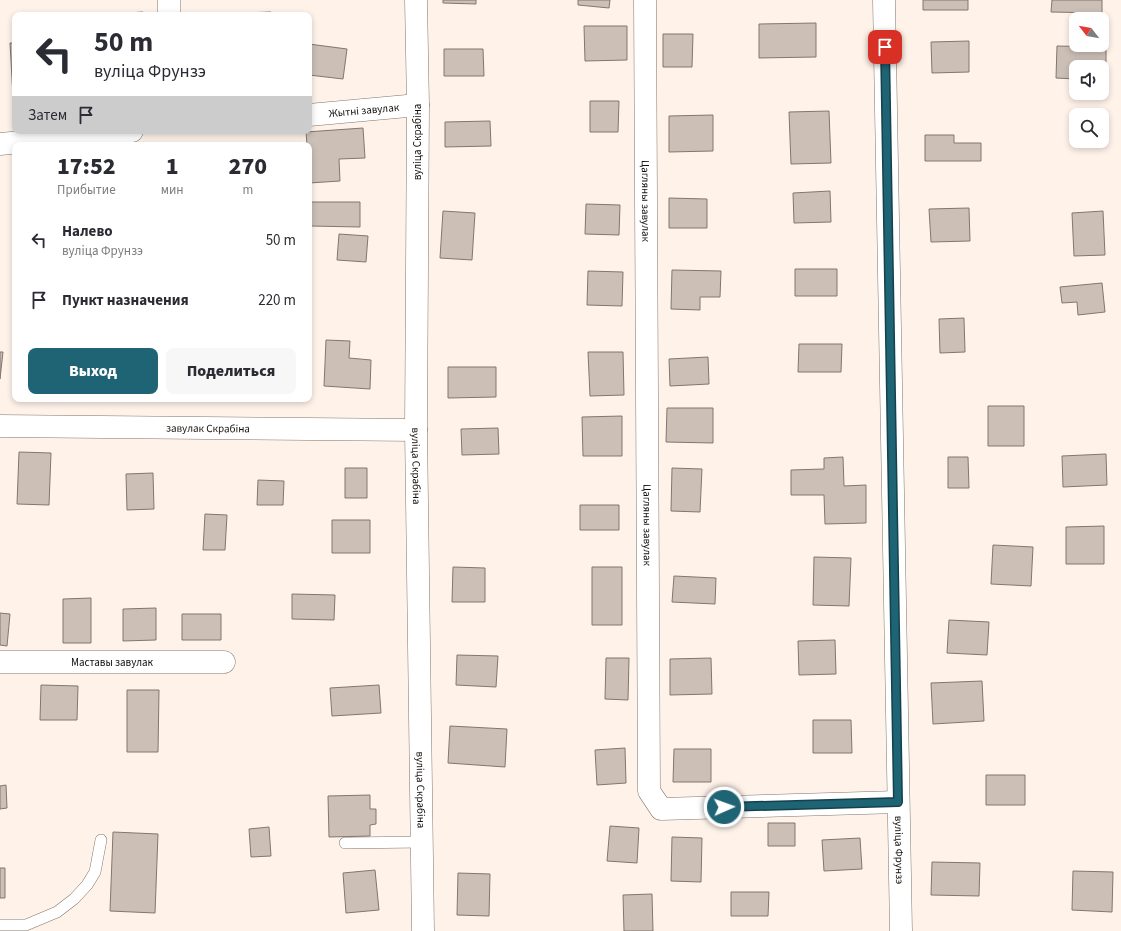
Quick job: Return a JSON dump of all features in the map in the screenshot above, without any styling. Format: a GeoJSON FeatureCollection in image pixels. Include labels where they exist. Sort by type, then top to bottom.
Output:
{"type":"FeatureCollection","features":[{"type":"Feature","properties":{"kind":"street"},"geometry":{"type":"LineString","coordinates":[[169,0],[169,12]]}},
{"type":"Feature","properties":{"kind":"street","name":"вуліца Скрабіна"},"geometry":{"type":"LineString","coordinates":[[416,0],[418,105],[416,430],[424,931]]}},
{"type":"Feature","properties":{"kind":"street","name":"Цагляны завулак"},"geometry":{"type":"LineString","coordinates":[[645,0],[649,791],[661,809],[898,802]]}},
{"type":"Feature","properties":{"kind":"street","name":"вуліца Фрунзэ"},"geometry":{"type":"LineString","coordinates":[[884,0],[901,931]]}},
{"type":"Feature","properties":{"kind":"street","name":"Жытні завулак"},"geometry":{"type":"LineString","coordinates":[[312,115],[418,105]]}},
{"type":"Feature","properties":{"kind":"street"},"geometry":{"type":"LineString","coordinates":[[20,142],[102,134]]}},
{"type":"Feature","properties":{"kind":"street"},"geometry":{"type":"LineString","coordinates":[[0,144],[12,143]]}},
{"type":"Feature","properties":{"kind":"street","name":"завулак Скрабіна"},"geometry":{"type":"LineString","coordinates":[[0,426],[416,430]]}},
{"type":"Feature","properties":{"kind":"street","name":"Маставы завулак"},"geometry":{"type":"LineString","coordinates":[[0,662],[224,662]]}},
{"type":"Feature","properties":{"kind":"lane"},"geometry":{"type":"LineString","coordinates":[[0,925],[26,925],[57,912],[74,899],[87,885],[95,872],[101,840]]}},
{"type":"Feature","properties":{"kind":"lane"},"geometry":{"type":"LineString","coordinates":[[345,843],[422,842]]}},
{"type":"Feature","properties":{"kind":"building"},"geometry":{"type":"Polygon","coordinates":[[[443,0],[476,0],[476,4],[443,3],[443,0]]]}},
{"type":"Feature","properties":{"kind":"building"},"geometry":{"type":"Polygon","coordinates":[[[578,0],[610,0],[609,8],[578,5],[578,0]]]}},
{"type":"Feature","properties":{"kind":"building"},"geometry":{"type":"Polygon","coordinates":[[[923,0],[968,0],[968,10],[923,10],[923,0]]]}},
{"type":"Feature","properties":{"kind":"building"},"geometry":{"type":"Polygon","coordinates":[[[1052,0],[1102,0],[1102,12],[1051,12],[1052,0]]]}},
{"type":"Feature","properties":{"kind":"building"},"geometry":{"type":"Polygon","coordinates":[[[816,23],[816,57],[759,58],[759,24],[816,23]]]}},
{"type":"Feature","properties":{"kind":"building"},"geometry":{"type":"Polygon","coordinates":[[[584,26],[627,26],[627,60],[585,61],[584,26]]]}},
{"type":"Feature","properties":{"kind":"building"},"geometry":{"type":"Polygon","coordinates":[[[663,34],[693,34],[692,67],[663,67],[663,34]]]}},
{"type":"Feature","properties":{"kind":"building"},"geometry":{"type":"Polygon","coordinates":[[[969,41],[969,72],[932,73],[931,42],[969,41]]]}},
{"type":"Feature","properties":{"kind":"building"},"geometry":{"type":"Polygon","coordinates":[[[10,43],[12,43],[12,78],[10,43]]]}},
{"type":"Feature","properties":{"kind":"building"},"geometry":{"type":"Polygon","coordinates":[[[312,44],[347,49],[343,79],[312,75],[312,44]]]}},
{"type":"Feature","properties":{"kind":"building"},"geometry":{"type":"Polygon","coordinates":[[[1057,46],[1069,46],[1069,52],[1106,52],[1106,60],[1069,60],[1069,79],[1056,78],[1057,46]]]}},
{"type":"Feature","properties":{"kind":"building"},"geometry":{"type":"Polygon","coordinates":[[[444,49],[483,49],[484,76],[444,76],[444,49]]]}},
{"type":"Feature","properties":{"kind":"building"},"geometry":{"type":"Polygon","coordinates":[[[590,101],[619,101],[618,132],[590,132],[590,101]]]}},
{"type":"Feature","properties":{"kind":"building"},"geometry":{"type":"Polygon","coordinates":[[[829,111],[831,163],[791,164],[789,112],[829,111]]]}},
{"type":"Feature","properties":{"kind":"building"},"geometry":{"type":"Polygon","coordinates":[[[713,115],[713,151],[669,152],[669,116],[713,115]]]}},
{"type":"Feature","properties":{"kind":"building"},"geometry":{"type":"Polygon","coordinates":[[[490,121],[491,146],[445,147],[445,122],[490,121]]]}},
{"type":"Feature","properties":{"kind":"building"},"geometry":{"type":"Polygon","coordinates":[[[363,128],[365,158],[339,159],[340,181],[312,183],[312,142],[307,142],[306,134],[312,134],[312,132],[363,128]]]}},
{"type":"Feature","properties":{"kind":"building"},"geometry":{"type":"Polygon","coordinates":[[[925,135],[954,135],[954,143],[981,143],[981,161],[925,161],[925,135]]]}},
{"type":"Feature","properties":{"kind":"building"},"geometry":{"type":"Polygon","coordinates":[[[830,191],[831,222],[794,223],[793,193],[830,191]]]}},
{"type":"Feature","properties":{"kind":"building"},"geometry":{"type":"Polygon","coordinates":[[[669,198],[707,199],[707,228],[669,228],[669,198]]]}},
{"type":"Feature","properties":{"kind":"building"},"geometry":{"type":"Polygon","coordinates":[[[312,202],[360,202],[360,227],[312,226],[312,202]]]}},
{"type":"Feature","properties":{"kind":"building"},"geometry":{"type":"Polygon","coordinates":[[[586,204],[620,205],[619,235],[585,234],[586,204]]]}},
{"type":"Feature","properties":{"kind":"building"},"geometry":{"type":"Polygon","coordinates":[[[969,208],[970,241],[931,242],[929,209],[969,208]]]}},
{"type":"Feature","properties":{"kind":"building"},"geometry":{"type":"Polygon","coordinates":[[[443,211],[475,213],[472,260],[440,258],[443,211]]]}},
{"type":"Feature","properties":{"kind":"building"},"geometry":{"type":"Polygon","coordinates":[[[1103,211],[1105,255],[1074,256],[1072,213],[1103,211]]]}},
{"type":"Feature","properties":{"kind":"building"},"geometry":{"type":"Polygon","coordinates":[[[339,234],[368,236],[366,262],[337,260],[339,234]]]}},
{"type":"Feature","properties":{"kind":"building"},"geometry":{"type":"Polygon","coordinates":[[[795,269],[837,269],[837,296],[795,296],[795,269]]]}},
{"type":"Feature","properties":{"kind":"building"},"geometry":{"type":"Polygon","coordinates":[[[672,270],[721,271],[720,297],[700,297],[700,310],[671,309],[672,270]]]}},
{"type":"Feature","properties":{"kind":"building"},"geometry":{"type":"Polygon","coordinates":[[[588,271],[623,272],[622,306],[587,305],[588,271]]]}},
{"type":"Feature","properties":{"kind":"building"},"geometry":{"type":"Polygon","coordinates":[[[1102,283],[1105,312],[1078,315],[1077,302],[1062,303],[1060,287],[1102,283]]]}},
{"type":"Feature","properties":{"kind":"building"},"geometry":{"type":"Polygon","coordinates":[[[964,318],[965,352],[940,353],[939,319],[964,318]]]}},
{"type":"Feature","properties":{"kind":"building"},"geometry":{"type":"Polygon","coordinates":[[[326,340],[350,341],[349,358],[371,360],[370,389],[324,386],[326,340]]]}},
{"type":"Feature","properties":{"kind":"building"},"geometry":{"type":"Polygon","coordinates":[[[799,344],[842,344],[841,372],[798,372],[799,344]]]}},
{"type":"Feature","properties":{"kind":"building"},"geometry":{"type":"Polygon","coordinates":[[[0,352],[3,352],[0,379],[0,352]]]}},
{"type":"Feature","properties":{"kind":"building"},"geometry":{"type":"Polygon","coordinates":[[[588,352],[623,352],[624,395],[590,396],[588,352]]]}},
{"type":"Feature","properties":{"kind":"building"},"geometry":{"type":"Polygon","coordinates":[[[708,357],[709,384],[670,386],[669,359],[708,357]]]}},
{"type":"Feature","properties":{"kind":"building"},"geometry":{"type":"Polygon","coordinates":[[[448,367],[496,367],[496,397],[448,398],[448,367]]]}},
{"type":"Feature","properties":{"kind":"building"},"geometry":{"type":"Polygon","coordinates":[[[988,406],[1024,406],[1024,446],[988,446],[988,406]]]}},
{"type":"Feature","properties":{"kind":"building"},"geometry":{"type":"Polygon","coordinates":[[[667,408],[713,408],[713,443],[666,442],[667,408]]]}},
{"type":"Feature","properties":{"kind":"building"},"geometry":{"type":"Polygon","coordinates":[[[622,416],[622,456],[583,456],[582,417],[622,416]]]}},
{"type":"Feature","properties":{"kind":"building"},"geometry":{"type":"Polygon","coordinates":[[[498,428],[499,454],[462,455],[461,429],[498,428]]]}},
{"type":"Feature","properties":{"kind":"building"},"geometry":{"type":"Polygon","coordinates":[[[19,452],[51,453],[49,505],[17,504],[19,452]]]}},
{"type":"Feature","properties":{"kind":"building"},"geometry":{"type":"Polygon","coordinates":[[[1106,454],[1107,485],[1063,487],[1062,456],[1106,454]]]}},
{"type":"Feature","properties":{"kind":"building"},"geometry":{"type":"Polygon","coordinates":[[[843,457],[844,486],[866,485],[866,523],[825,524],[824,495],[791,495],[791,470],[824,469],[824,458],[843,457]]]}},
{"type":"Feature","properties":{"kind":"building"},"geometry":{"type":"Polygon","coordinates":[[[948,457],[968,457],[969,488],[948,488],[948,457]]]}},
{"type":"Feature","properties":{"kind":"building"},"geometry":{"type":"Polygon","coordinates":[[[345,468],[367,468],[367,498],[345,498],[345,468]]]}},
{"type":"Feature","properties":{"kind":"building"},"geometry":{"type":"Polygon","coordinates":[[[672,468],[702,469],[700,512],[671,511],[672,468]]]}},
{"type":"Feature","properties":{"kind":"building"},"geometry":{"type":"Polygon","coordinates":[[[153,473],[154,509],[127,510],[126,474],[153,473]]]}},
{"type":"Feature","properties":{"kind":"building"},"geometry":{"type":"Polygon","coordinates":[[[258,480],[284,481],[283,505],[257,505],[258,480]]]}},
{"type":"Feature","properties":{"kind":"building"},"geometry":{"type":"Polygon","coordinates":[[[580,505],[619,505],[619,530],[580,530],[580,505]]]}},
{"type":"Feature","properties":{"kind":"building"},"geometry":{"type":"Polygon","coordinates":[[[205,514],[227,515],[225,550],[203,550],[205,514]]]}},
{"type":"Feature","properties":{"kind":"building"},"geometry":{"type":"Polygon","coordinates":[[[332,520],[370,520],[370,553],[332,553],[332,520]]]}},
{"type":"Feature","properties":{"kind":"building"},"geometry":{"type":"Polygon","coordinates":[[[1104,526],[1104,564],[1066,564],[1066,527],[1104,526]]]}},
{"type":"Feature","properties":{"kind":"building"},"geometry":{"type":"Polygon","coordinates":[[[993,545],[1033,547],[1031,586],[991,584],[993,545]]]}},
{"type":"Feature","properties":{"kind":"building"},"geometry":{"type":"Polygon","coordinates":[[[814,557],[851,558],[849,606],[813,605],[814,557]]]}},
{"type":"Feature","properties":{"kind":"building"},"geometry":{"type":"Polygon","coordinates":[[[453,567],[485,568],[485,602],[452,602],[453,567]]]}},
{"type":"Feature","properties":{"kind":"building"},"geometry":{"type":"Polygon","coordinates":[[[592,567],[622,567],[622,625],[592,625],[592,567]]]}},
{"type":"Feature","properties":{"kind":"building"},"geometry":{"type":"Polygon","coordinates":[[[674,576],[716,578],[715,604],[672,602],[674,576]]]}},
{"type":"Feature","properties":{"kind":"building"},"geometry":{"type":"Polygon","coordinates":[[[292,594],[335,595],[334,620],[292,619],[292,594]]]}},
{"type":"Feature","properties":{"kind":"building"},"geometry":{"type":"Polygon","coordinates":[[[91,598],[91,643],[63,643],[63,599],[91,598]]]}},
{"type":"Feature","properties":{"kind":"building"},"geometry":{"type":"Polygon","coordinates":[[[156,608],[156,640],[123,641],[123,609],[156,608]]]}},
{"type":"Feature","properties":{"kind":"building"},"geometry":{"type":"Polygon","coordinates":[[[0,613],[10,614],[7,646],[0,645],[0,613]]]}},
{"type":"Feature","properties":{"kind":"building"},"geometry":{"type":"Polygon","coordinates":[[[182,614],[221,614],[221,640],[182,640],[182,614]]]}},
{"type":"Feature","properties":{"kind":"building"},"geometry":{"type":"Polygon","coordinates":[[[949,620],[989,622],[987,655],[947,653],[949,620]]]}},
{"type":"Feature","properties":{"kind":"building"},"geometry":{"type":"Polygon","coordinates":[[[835,640],[836,674],[799,675],[798,641],[835,640]]]}},
{"type":"Feature","properties":{"kind":"building"},"geometry":{"type":"Polygon","coordinates":[[[457,655],[498,656],[496,687],[456,685],[457,655]]]}},
{"type":"Feature","properties":{"kind":"building"},"geometry":{"type":"Polygon","coordinates":[[[606,658],[629,658],[628,700],[605,699],[606,658]]]}},
{"type":"Feature","properties":{"kind":"building"},"geometry":{"type":"Polygon","coordinates":[[[711,658],[712,694],[670,695],[670,659],[711,658]]]}},
{"type":"Feature","properties":{"kind":"building"},"geometry":{"type":"Polygon","coordinates":[[[982,681],[984,721],[933,724],[931,683],[982,681]]]}},
{"type":"Feature","properties":{"kind":"building"},"geometry":{"type":"Polygon","coordinates":[[[41,685],[78,686],[77,720],[40,720],[41,685]]]}},
{"type":"Feature","properties":{"kind":"building"},"geometry":{"type":"Polygon","coordinates":[[[379,685],[381,713],[332,716],[330,688],[379,685]]]}},
{"type":"Feature","properties":{"kind":"building"},"geometry":{"type":"Polygon","coordinates":[[[127,690],[159,690],[158,752],[127,752],[127,690]]]}},
{"type":"Feature","properties":{"kind":"building"},"geometry":{"type":"Polygon","coordinates":[[[813,720],[851,720],[852,753],[813,753],[813,720]]]}},
{"type":"Feature","properties":{"kind":"building"},"geometry":{"type":"Polygon","coordinates":[[[450,726],[507,729],[505,767],[448,763],[450,726]]]}},
{"type":"Feature","properties":{"kind":"building"},"geometry":{"type":"Polygon","coordinates":[[[625,748],[626,783],[597,785],[595,750],[625,748]]]}},
{"type":"Feature","properties":{"kind":"building"},"geometry":{"type":"Polygon","coordinates":[[[674,749],[711,749],[711,782],[673,782],[674,749]]]}},
{"type":"Feature","properties":{"kind":"building"},"geometry":{"type":"Polygon","coordinates":[[[986,775],[1025,775],[1025,805],[986,805],[986,775]]]}},
{"type":"Feature","properties":{"kind":"building"},"geometry":{"type":"Polygon","coordinates":[[[6,785],[7,808],[0,809],[0,786],[6,785]]]}},
{"type":"Feature","properties":{"kind":"building"},"geometry":{"type":"Polygon","coordinates":[[[370,795],[370,809],[376,809],[376,824],[370,825],[370,836],[329,837],[328,796],[370,795]]]}},
{"type":"Feature","properties":{"kind":"building"},"geometry":{"type":"Polygon","coordinates":[[[768,823],[795,823],[795,846],[768,846],[768,823]]]}},
{"type":"Feature","properties":{"kind":"building"},"geometry":{"type":"Polygon","coordinates":[[[610,826],[639,828],[637,863],[607,861],[610,826]]]}},
{"type":"Feature","properties":{"kind":"building"},"geometry":{"type":"Polygon","coordinates":[[[269,827],[271,856],[251,857],[249,829],[269,827]]]}},
{"type":"Feature","properties":{"kind":"building"},"geometry":{"type":"Polygon","coordinates":[[[113,832],[158,834],[155,913],[110,911],[113,832]]]}},
{"type":"Feature","properties":{"kind":"building"},"geometry":{"type":"Polygon","coordinates":[[[672,837],[702,838],[701,882],[671,881],[672,837]]]}},
{"type":"Feature","properties":{"kind":"building"},"geometry":{"type":"Polygon","coordinates":[[[860,838],[862,869],[824,871],[822,840],[860,838]]]}},
{"type":"Feature","properties":{"kind":"building"},"geometry":{"type":"Polygon","coordinates":[[[932,862],[980,863],[979,896],[931,895],[932,862]]]}},
{"type":"Feature","properties":{"kind":"building"},"geometry":{"type":"Polygon","coordinates":[[[0,868],[5,868],[5,898],[0,898],[0,868]]]}},
{"type":"Feature","properties":{"kind":"building"},"geometry":{"type":"Polygon","coordinates":[[[375,870],[379,910],[346,913],[343,873],[375,870]]]}},
{"type":"Feature","properties":{"kind":"building"},"geometry":{"type":"Polygon","coordinates":[[[1073,871],[1113,872],[1112,912],[1072,910],[1073,871]]]}},
{"type":"Feature","properties":{"kind":"building"},"geometry":{"type":"Polygon","coordinates":[[[458,873],[490,874],[489,916],[457,915],[458,873]]]}},
{"type":"Feature","properties":{"kind":"building"},"geometry":{"type":"Polygon","coordinates":[[[731,892],[769,892],[768,916],[731,916],[731,892]]]}},
{"type":"Feature","properties":{"kind":"building"},"geometry":{"type":"Polygon","coordinates":[[[652,894],[653,931],[624,931],[623,895],[652,894]]]}},
{"type":"Feature","properties":{"kind":"route"},"geometry":{"type":"LineString","coordinates":[[724,807],[898,802],[885,47]]}}]}
